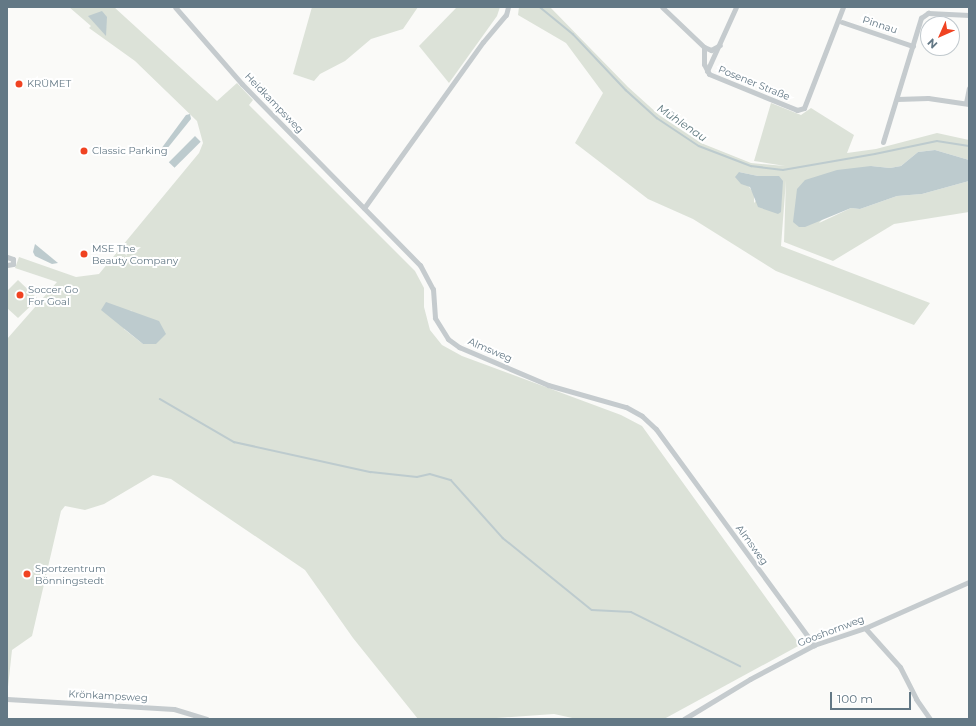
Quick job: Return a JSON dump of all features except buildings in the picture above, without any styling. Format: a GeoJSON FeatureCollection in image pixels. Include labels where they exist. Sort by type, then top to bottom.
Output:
{"type":"FeatureCollection","features":[{"type":"Feature","properties":{"kind":"street","name":"Heidkampsweg"},"geometry":{"type":"LineString","coordinates":[[175,7],[240,82],[364,208]]}},
{"type":"Feature","properties":{"kind":"street"},"geometry":{"type":"LineString","coordinates":[[364,208],[483,42],[506,15],[508,7]]}},
{"type":"Feature","properties":{"kind":"street"},"geometry":{"type":"LineString","coordinates":[[662,7],[704,47],[711,50],[720,46]]}},
{"type":"Feature","properties":{"kind":"street"},"geometry":{"type":"LineString","coordinates":[[707,71],[720,46],[736,7]]}},
{"type":"Feature","properties":{"kind":"street","name":"Posener Straße"},"geometry":{"type":"LineString","coordinates":[[704,47],[704,64],[707,71],[713,76],[797,110],[804,108],[809,100],[843,7]]}},
{"type":"Feature","properties":{"kind":"street"},"geometry":{"type":"LineString","coordinates":[[883,142],[921,18],[928,13],[969,15]]}},
{"type":"Feature","properties":{"kind":"street","name":"Pinnau"},"geometry":{"type":"LineString","coordinates":[[842,22],[913,46]]}},
{"type":"Feature","properties":{"kind":"street"},"geometry":{"type":"LineString","coordinates":[[897,99],[928,98],[968,104],[969,88]]}},
{"type":"Feature","properties":{"kind":"street","name":"Almsweg"},"geometry":{"type":"LineString","coordinates":[[364,208],[428,276],[433,288],[435,318],[448,339],[459,346],[548,385],[626,407],[642,416],[656,429],[814,645]]}},
{"type":"Feature","properties":{"kind":"street"},"geometry":{"type":"LineString","coordinates":[[7,257],[13,259],[13,264],[7,265]]}},
{"type":"Feature","properties":{"kind":"street","name":"Gooshornweg"},"geometry":{"type":"LineString","coordinates":[[684,719],[750,679],[814,645],[865,628],[969,582]]}},
{"type":"Feature","properties":{"kind":"street"},"geometry":{"type":"LineString","coordinates":[[865,628],[900,667],[916,699],[930,719]]}},
{"type":"Feature","properties":{"kind":"street","name":"Krönkampsweg"},"geometry":{"type":"LineString","coordinates":[[7,699],[174,709],[207,719]]}},
{"type":"Feature","properties":{"kind":"shaded area"},"geometry":{"type":"Polygon","coordinates":[[[69,7],[114,7],[217,101],[237,83],[253,100],[249,105],[415,271],[424,288],[424,307],[430,330],[442,345],[462,356],[621,415],[642,426],[800,645],[664,719],[577,719],[554,714],[483,719],[418,719],[353,638],[305,570],[171,479],[153,475],[104,504],[85,510],[65,506],[61,511],[32,636],[12,650],[7,696],[7,339],[57,282],[15,268],[19,257],[76,277],[99,274],[199,153],[203,143],[197,121],[135,61],[89,28],[91,26],[69,7]],[[131,310],[124,329],[143,344],[131,310]]]}},
{"type":"Feature","properties":{"kind":"shaded area"},"geometry":{"type":"Polygon","coordinates":[[[312,7],[418,7],[403,29],[371,39],[345,61],[320,74],[314,81],[293,74],[312,7]]]}},
{"type":"Feature","properties":{"kind":"shaded area"},"geometry":{"type":"Polygon","coordinates":[[[457,7],[500,7],[497,16],[449,83],[419,46],[457,7]]]}},
{"type":"Feature","properties":{"kind":"shaded area"},"geometry":{"type":"Polygon","coordinates":[[[519,7],[550,7],[628,87],[659,115],[701,143],[751,163],[785,166],[754,161],[771,103],[801,115],[811,108],[854,135],[847,153],[876,149],[937,133],[969,140],[969,160],[935,150],[918,152],[901,166],[890,168],[871,166],[819,223],[851,208],[860,209],[897,196],[922,194],[969,181],[969,212],[894,224],[833,261],[784,242],[786,180],[781,246],[930,303],[914,325],[776,271],[693,219],[648,199],[575,143],[603,93],[566,43],[518,15],[519,7]],[[739,172],[754,194],[754,203],[779,176],[758,176],[739,172]]]}},
{"type":"Feature","properties":{"kind":"shaded area"},"geometry":{"type":"Polygon","coordinates":[[[102,11],[107,17],[106,36],[88,16],[102,11]]]}},
{"type":"Feature","properties":{"kind":"shaded area"},"geometry":{"type":"Polygon","coordinates":[[[190,114],[191,119],[162,155],[158,153],[186,115],[190,114]]]}},
{"type":"Feature","properties":{"kind":"shaded area"},"geometry":{"type":"Polygon","coordinates":[[[195,136],[201,142],[174,168],[169,162],[195,136]]]}},
{"type":"Feature","properties":{"kind":"shaded area"},"geometry":{"type":"Polygon","coordinates":[[[935,150],[969,160],[969,181],[922,194],[897,196],[860,209],[851,208],[805,227],[799,227],[793,222],[797,189],[805,180],[837,170],[871,166],[890,168],[901,166],[918,152],[935,150]]]}},
{"type":"Feature","properties":{"kind":"shaded area"},"geometry":{"type":"Polygon","coordinates":[[[739,172],[758,176],[779,176],[783,181],[781,212],[778,214],[758,207],[750,187],[741,184],[735,177],[739,172]]]}},
{"type":"Feature","properties":{"kind":"shaded area"},"geometry":{"type":"Polygon","coordinates":[[[35,244],[58,263],[52,264],[35,256],[33,252],[35,244]]]}},
{"type":"Feature","properties":{"kind":"shaded area","name":"Soccer Go For Goal"},"geometry":{"type":"Polygon","coordinates":[[[18,280],[38,299],[18,318],[7,308],[7,291],[18,280]]]}},
{"type":"Feature","properties":{"kind":"shaded area"},"geometry":{"type":"Polygon","coordinates":[[[106,302],[159,321],[166,334],[156,344],[143,344],[101,310],[106,302]]]}},
{"type":"Feature","properties":{"kind":"waterway","name":"Mühlenau"},"geometry":{"type":"LineString","coordinates":[[540,7],[573,34],[626,90],[657,118],[699,146],[751,166],[783,170],[875,154],[937,141],[969,146]]}},
{"type":"Feature","properties":{"kind":"waterway"},"geometry":{"type":"LineString","coordinates":[[160,399],[234,442],[371,472],[417,477],[430,474],[451,480],[503,538],[592,610],[631,612],[740,666]]}},
{"type":"Feature","properties":{"kind":"place","name":"KRÜMET"},"geometry":{"type":"Point","coordinates":[19,84]}},
{"type":"Feature","properties":{"kind":"place","name":"Classic Parking"},"geometry":{"type":"Point","coordinates":[84,151]}},
{"type":"Feature","properties":{"kind":"place","name":"MSE The Beauty Company"},"geometry":{"type":"Point","coordinates":[84,254]}},
{"type":"Feature","properties":{"kind":"place","name":"Soccer Go For Goal"},"geometry":{"type":"Point","coordinates":[20,295]}},
{"type":"Feature","properties":{"kind":"place","name":"Sportzentrum Bönningstedt"},"geometry":{"type":"Point","coordinates":[27,574]}}]}
